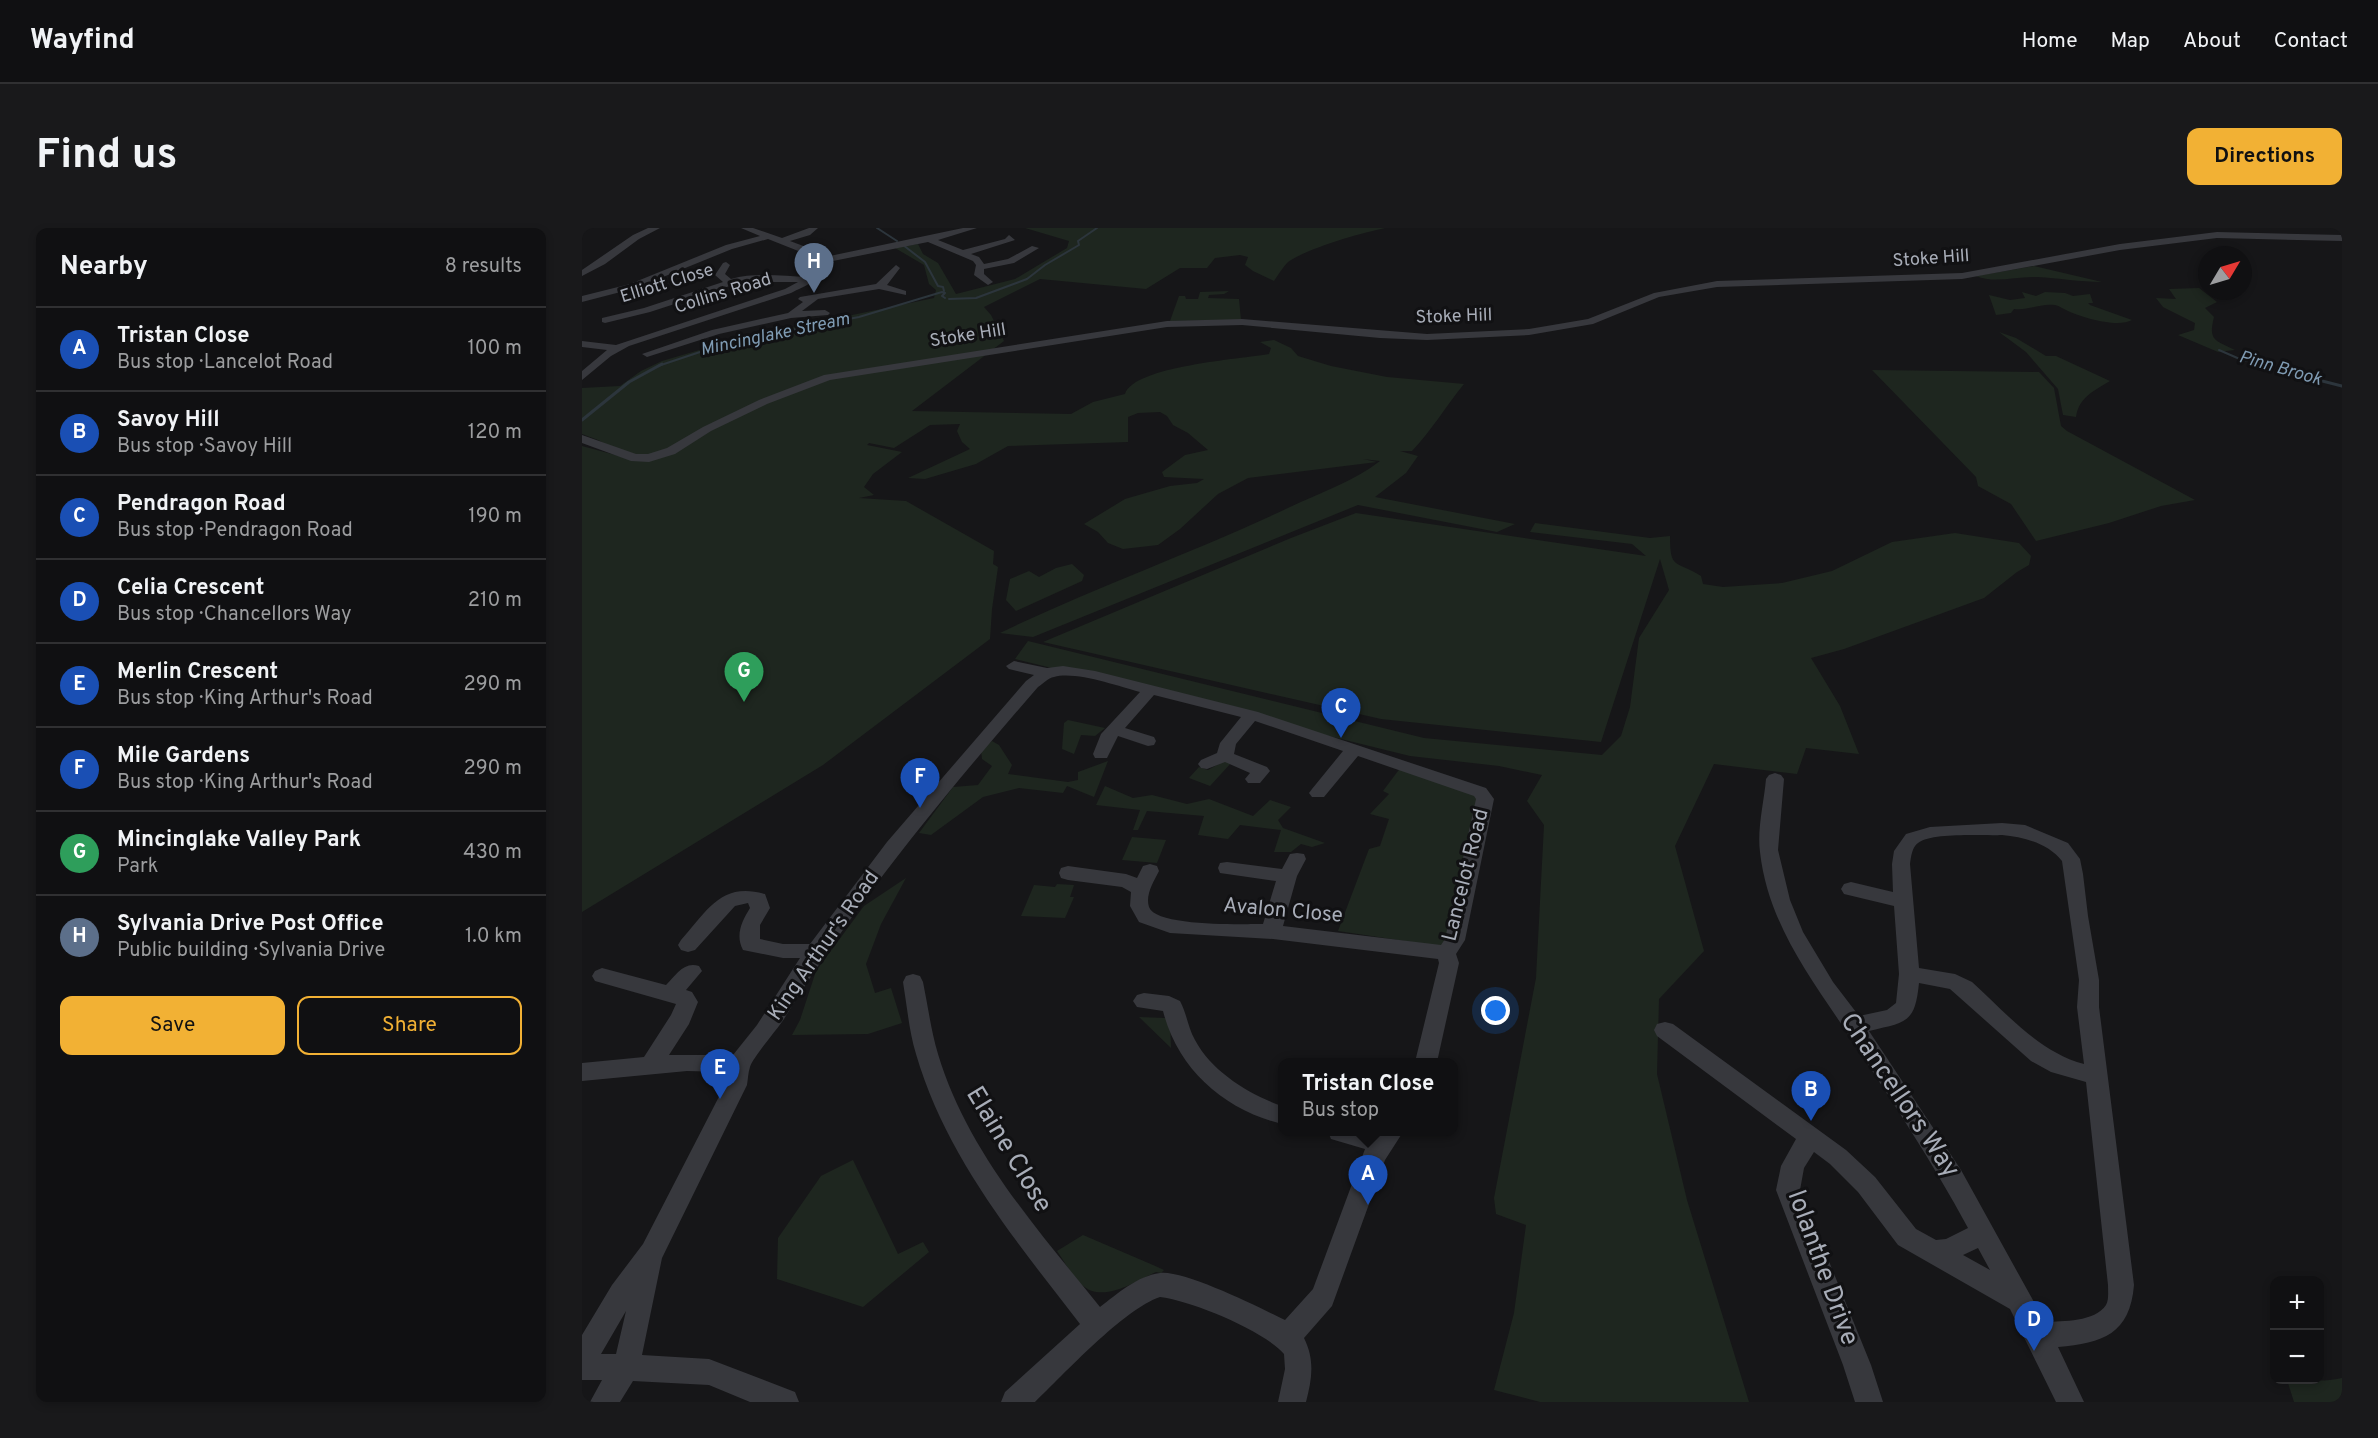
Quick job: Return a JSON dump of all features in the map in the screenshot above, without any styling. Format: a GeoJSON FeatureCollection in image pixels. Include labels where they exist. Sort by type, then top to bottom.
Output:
{"type":"FeatureCollection","features":[{"type":"Feature","properties":{"kind":"street"},"geometry":{"type":"LineString","coordinates":[[582,273],[601,264],[632,237],[656,228]]}},
{"type":"Feature","properties":{"kind":"street","name":"Collins Road"},"geometry":{"type":"LineString","coordinates":[[745,228],[811,252],[822,260]]}},
{"type":"Feature","properties":{"kind":"street"},"geometry":{"type":"LineString","coordinates":[[782,241],[807,233],[814,228]]}},
{"type":"Feature","properties":{"kind":"street"},"geometry":{"type":"LineString","coordinates":[[929,228],[952,234]]}},
{"type":"Feature","properties":{"kind":"street"},"geometry":{"type":"LineString","coordinates":[[810,280],[824,269],[822,260],[973,228]]}},
{"type":"Feature","properties":{"kind":"street"},"geometry":{"type":"LineString","coordinates":[[582,299],[633,286],[729,247],[771,236]]}},
{"type":"Feature","properties":{"kind":"street","name":"Stoke Hill"},"geometry":{"type":"LineString","coordinates":[[582,439],[635,458],[649,458],[671,452],[706,429],[763,402],[828,377],[1167,324],[1242,322],[1380,335],[1427,337],[1517,333],[1563,328],[1590,322],[1657,295],[1717,284],[1962,276],[2120,247],[2217,236],[2342,238]]}},
{"type":"Feature","properties":{"kind":"street"},"geometry":{"type":"LineString","coordinates":[[929,239],[976,259],[980,267],[979,275],[988,282]]}},
{"type":"Feature","properties":{"kind":"street"},"geometry":{"type":"LineString","coordinates":[[964,253],[1013,240]]}},
{"type":"Feature","properties":{"kind":"street"},"geometry":{"type":"LineString","coordinates":[[980,267],[1007,262],[1033,249],[1048,252]]}},
{"type":"Feature","properties":{"kind":"street","name":"Elliott Close"},"geometry":{"type":"LineString","coordinates":[[726,265],[720,274],[728,282]]}},
{"type":"Feature","properties":{"kind":"street"},"geometry":{"type":"LineString","coordinates":[[782,293],[796,298],[813,299],[879,286],[887,281],[895,269],[879,272]]}},
{"type":"Feature","properties":{"kind":"street","name":"Elliott Close"},"geometry":{"type":"LineString","coordinates":[[609,317],[646,310],[728,282],[757,278],[810,280]]}},
{"type":"Feature","properties":{"kind":"street","name":"Collins Road"},"geometry":{"type":"LineString","coordinates":[[584,374],[617,348],[710,315],[782,293],[810,280]]}},
{"type":"Feature","properties":{"kind":"street"},"geometry":{"type":"LineString","coordinates":[[879,286],[898,293]]}},
{"type":"Feature","properties":{"kind":"street"},"geometry":{"type":"LineString","coordinates":[[791,315],[813,299]]}},
{"type":"Feature","properties":{"kind":"street"},"geometry":{"type":"LineString","coordinates":[[647,354],[716,332],[791,315],[825,313]]}},
{"type":"Feature","properties":{"kind":"street"},"geometry":{"type":"LineString","coordinates":[[582,344],[617,348]]}},
{"type":"Feature","properties":{"kind":"street"},"geometry":{"type":"LineString","coordinates":[[1014,666],[1047,673],[1063,671],[1151,688],[1252,715],[1355,748],[1318,793]]}},
{"type":"Feature","properties":{"kind":"street","name":"King Arthur's Road"},"geometry":{"type":"LineString","coordinates":[[582,1360],[588,1346],[621,1294],[652,1252],[736,1085],[740,1064],[748,1050],[765,1031],[815,951],[894,846],[961,765],[1032,684],[1047,673]]}},
{"type":"Feature","properties":{"kind":"street"},"geometry":{"type":"LineString","coordinates":[[1101,754],[1107,738],[1151,688]]}},
{"type":"Feature","properties":{"kind":"street"},"geometry":{"type":"LineString","coordinates":[[1225,756],[1228,743],[1252,715]]}},
{"type":"Feature","properties":{"kind":"street"},"geometry":{"type":"LineString","coordinates":[[1116,730],[1148,741]]}},
{"type":"Feature","properties":{"kind":"street","name":"Lancelot Road"},"geometry":{"type":"LineString","coordinates":[[1355,748],[1480,792],[1485,799],[1455,940],[1446,952],[1449,963],[1427,1058]]}},
{"type":"Feature","properties":{"kind":"street"},"geometry":{"type":"LineString","coordinates":[[1207,764],[1225,756],[1261,771],[1254,779]]}},
{"type":"Feature","properties":{"kind":"street","name":"Chancellors Way"},"geometry":{"type":"LineString","coordinates":[[1775,779],[1769,850],[1780,900],[1793,933],[1808,960],[1953,1177],[2038,1335],[2070,1402]]}},
{"type":"Feature","properties":{"kind":"street"},"geometry":{"type":"LineString","coordinates":[[1854,1026],[1893,1017],[1906,1007],[1909,974],[1903,901],[1902,851],[1918,835],[1936,831],[2002,829],[2025,831],[2061,847],[2071,859],[2089,980],[2088,1007],[2121,1285],[2119,1306],[2111,1318],[2096,1327],[2068,1333],[2038,1335]]}},
{"type":"Feature","properties":{"kind":"street"},"geometry":{"type":"LineString","coordinates":[[1227,868],[1292,868],[1271,932]]}},
{"type":"Feature","properties":{"kind":"street"},"geometry":{"type":"LineString","coordinates":[[1068,873],[1126,881],[1140,889],[1150,871]]}},
{"type":"Feature","properties":{"kind":"street","name":"Avalon Close"},"geometry":{"type":"LineString","coordinates":[[1140,889],[1139,905],[1146,916],[1164,925],[1271,932],[1446,952]]}},
{"type":"Feature","properties":{"kind":"street"},"geometry":{"type":"LineString","coordinates":[[1851,889],[1903,901]]}},
{"type":"Feature","properties":{"kind":"street"},"geometry":{"type":"LineString","coordinates":[[688,945],[729,900],[748,896],[758,899],[760,908],[750,925],[750,945],[783,951],[815,951]]}},
{"type":"Feature","properties":{"kind":"street"},"geometry":{"type":"LineString","coordinates":[[671,993],[692,971]]}},
{"type":"Feature","properties":{"kind":"street"},"geometry":{"type":"LineString","coordinates":[[1909,974],[1955,982],[1965,988],[2039,1055],[2059,1066],[2096,1076]]}},
{"type":"Feature","properties":{"kind":"street"},"geometry":{"type":"LineString","coordinates":[[602,976],[685,998],[687,1002],[681,1018],[650,1066]]}},
{"type":"Feature","properties":{"kind":"street","name":"Elaine Close"},"geometry":{"type":"LineString","coordinates":[[913,982],[927,1054],[952,1121],[1002,1203],[1098,1326]]}},
{"type":"Feature","properties":{"kind":"street"},"geometry":{"type":"LineString","coordinates":[[1144,1001],[1169,1004],[1173,1007],[1176,1024],[1185,1044],[1198,1061],[1242,1098],[1257,1107],[1278,1114]]}},
{"type":"Feature","properties":{"kind":"street"},"geometry":{"type":"LineString","coordinates":[[1665,1030],[1685,1056],[1811,1136],[1857,1174],[1907,1237],[2018,1300]]}},
{"type":"Feature","properties":{"kind":"street"},"geometry":{"type":"LineString","coordinates":[[582,1072],[687,1062],[740,1064]]}},
{"type":"Feature","properties":{"kind":"street","name":"Iolanthe Drive"},"geometry":{"type":"LineString","coordinates":[[1811,1136],[1793,1166],[1788,1190],[1857,1365],[1869,1402]]}},
{"type":"Feature","properties":{"kind":"street"},"geometry":{"type":"LineString","coordinates":[[1288,1339],[1299,1322],[1323,1297],[1374,1156],[1387,1138]]}},
{"type":"Feature","properties":{"kind":"street"},"geometry":{"type":"LineString","coordinates":[[1932,1252],[1949,1250],[1983,1233]]}},
{"type":"Feature","properties":{"kind":"street","name":"King Arthur's Road"},"geometry":{"type":"LineString","coordinates":[[604,1402],[626,1367],[652,1252]]}},
{"type":"Feature","properties":{"kind":"street"},"geometry":{"type":"LineString","coordinates":[[1015,1402],[1098,1326],[1141,1291],[1159,1285],[1181,1288],[1275,1329],[1294,1344],[1299,1366],[1292,1402]]}},
{"type":"Feature","properties":{"kind":"street"},"geometry":{"type":"LineString","coordinates":[[582,1367],[709,1372],[785,1402]]}},
{"type":"Feature","properties":{"kind":"shaded area"},"geometry":{"type":"Polygon","coordinates":[[[1025,228],[1385,228],[1308,251],[1288,262],[1274,281],[1245,265],[1248,257],[1240,255],[1215,258],[1207,268],[1180,268],[1146,289],[1040,279],[984,307],[991,315],[1004,341],[912,411],[1071,414],[1093,402],[1125,394],[1133,384],[1167,370],[1269,354],[1271,348],[1260,342],[1274,340],[1291,348],[1298,356],[1331,366],[1387,377],[1464,384],[1412,451],[1400,451],[1418,456],[1406,473],[1375,497],[1515,524],[1497,532],[1358,505],[1033,637],[1000,633],[1325,492],[1359,475],[1380,461],[1363,459],[1377,462],[1248,478],[1218,494],[1180,529],[1158,545],[1123,549],[1108,543],[1098,532],[1084,524],[1125,499],[1170,486],[1197,483],[1204,479],[1164,477],[1162,472],[1185,455],[1208,450],[1188,433],[1173,425],[1167,416],[1160,412],[1138,413],[1128,417],[1128,442],[1008,446],[976,464],[925,479],[908,478],[970,449],[962,442],[957,431],[960,424],[930,425],[894,448],[869,443],[867,445],[902,452],[873,474],[864,487],[874,495],[859,498],[906,501],[994,551],[993,564],[998,567],[990,639],[823,765],[582,912],[582,446],[634,460],[582,434],[582,388],[620,386],[641,371],[662,361],[737,339],[934,298],[936,290],[929,284],[924,265],[895,248],[918,244],[923,254],[938,263],[956,294],[1015,279],[1067,248],[1069,241],[1025,228]]]}},
{"type":"Feature","properties":{"kind":"shaded area"},"geometry":{"type":"Polygon","coordinates":[[[2034,266],[2102,282],[2037,277],[1998,280],[1976,276],[2034,266]]]}},
{"type":"Feature","properties":{"kind":"shaded area"},"geometry":{"type":"Polygon","coordinates":[[[2198,288],[2198,300],[2217,302],[2205,308],[2214,317],[2213,335],[2215,339],[2235,350],[2218,352],[2178,335],[2194,330],[2195,323],[2163,307],[2156,298],[2176,299],[2169,289],[2198,288]]]}},
{"type":"Feature","properties":{"kind":"shaded area"},"geometry":{"type":"Polygon","coordinates":[[[1229,291],[1224,294],[1209,295],[1208,298],[1239,299],[1241,320],[1170,321],[1179,296],[1185,296],[1186,299],[1198,299],[1200,292],[1229,291]]]}},
{"type":"Feature","properties":{"kind":"shaded area"},"geometry":{"type":"Polygon","coordinates":[[[2022,292],[2036,296],[2045,292],[2065,293],[2073,296],[2090,294],[2093,303],[2088,303],[2090,305],[2132,320],[2118,323],[2100,321],[2074,314],[2057,305],[2014,309],[2011,313],[1996,315],[1989,295],[2010,300],[2025,298],[2022,292]]]}},
{"type":"Feature","properties":{"kind":"shaded area"},"geometry":{"type":"Polygon","coordinates":[[[1999,332],[2016,338],[2046,356],[2056,356],[2110,381],[2084,399],[2076,417],[2063,415],[2058,389],[2026,352],[1999,332]]]}},
{"type":"Feature","properties":{"kind":"shaded area"},"geometry":{"type":"Polygon","coordinates":[[[1872,370],[2039,372],[2054,388],[2061,426],[2067,431],[2195,500],[2161,506],[2109,523],[2036,541],[2011,504],[1978,486],[1976,477],[1872,370]]]}},
{"type":"Feature","properties":{"kind":"shaded area"},"geometry":{"type":"Polygon","coordinates":[[[1356,513],[1646,556],[1632,544],[1530,532],[1535,523],[1650,538],[1670,536],[1671,554],[1676,563],[1701,576],[1703,584],[1723,587],[1782,583],[1832,571],[1892,542],[1955,533],[2019,543],[2031,556],[2029,565],[1984,598],[1844,649],[1811,658],[1840,706],[1859,754],[1806,748],[1797,774],[1714,764],[1675,846],[1704,951],[1659,999],[1657,1074],[1687,1200],[1749,1402],[1540,1402],[1494,1390],[1514,1313],[1526,1225],[1496,1214],[1494,1198],[1536,978],[1544,825],[1527,801],[1542,775],[1499,766],[1410,756],[1015,659],[1028,641],[1424,738],[1602,755],[1621,736],[1630,707],[1639,638],[1669,590],[1660,559],[1601,742],[1381,719],[1043,642],[1356,513]]]}},
{"type":"Feature","properties":{"kind":"shaded area"},"geometry":{"type":"Polygon","coordinates":[[[1072,564],[1084,575],[1082,581],[1016,611],[1006,600],[1010,579],[1029,571],[1039,577],[1056,568],[1072,564]]]}},
{"type":"Feature","properties":{"kind":"shaded area"},"geometry":{"type":"Polygon","coordinates":[[[1068,720],[1105,728],[1095,736],[1081,735],[1074,754],[1062,749],[1064,723],[1068,720]]]}},
{"type":"Feature","properties":{"kind":"shaded area"},"geometry":{"type":"Polygon","coordinates":[[[992,741],[999,745],[1012,765],[1008,774],[1068,782],[1078,780],[1078,772],[1108,761],[1094,797],[1067,786],[1063,793],[1019,788],[983,797],[931,835],[919,833],[953,787],[978,785],[992,766],[982,759],[981,750],[992,741]]]}},
{"type":"Feature","properties":{"kind":"shaded area"},"geometry":{"type":"Polygon","coordinates":[[[1224,761],[1231,763],[1210,786],[1189,778],[1199,767],[1208,770],[1224,761]]]}},
{"type":"Feature","properties":{"kind":"shaded area"},"geometry":{"type":"Polygon","coordinates":[[[1401,767],[1478,794],[1445,947],[1338,931],[1369,849],[1380,846],[1389,819],[1370,814],[1389,794],[1383,791],[1401,767]]]}},
{"type":"Feature","properties":{"kind":"shaded area"},"geometry":{"type":"Polygon","coordinates":[[[1105,786],[1133,798],[1152,795],[1187,804],[1209,799],[1253,816],[1270,800],[1291,807],[1278,820],[1283,828],[1325,843],[1312,847],[1301,844],[1291,852],[1274,852],[1281,830],[1240,825],[1228,839],[1198,835],[1204,816],[1147,811],[1138,830],[1133,830],[1140,810],[1096,805],[1105,786]]]}},
{"type":"Feature","properties":{"kind":"shaded area"},"geometry":{"type":"Polygon","coordinates":[[[1132,837],[1166,840],[1157,863],[1122,860],[1132,837]]]}},
{"type":"Feature","properties":{"kind":"shaded area"},"geometry":{"type":"Polygon","coordinates":[[[906,878],[881,924],[866,964],[875,993],[891,988],[902,1023],[868,1034],[792,1035],[800,1020],[816,971],[864,906],[906,878]]]}},
{"type":"Feature","properties":{"kind":"shaded area"},"geometry":{"type":"Polygon","coordinates":[[[1057,884],[1074,885],[1070,897],[1074,897],[1065,918],[1021,916],[1034,885],[1055,887],[1057,884]]]}},
{"type":"Feature","properties":{"kind":"shaded area"},"geometry":{"type":"Polygon","coordinates":[[[1139,1017],[1165,1018],[1170,1021],[1171,1048],[1139,1017]]]}},
{"type":"Feature","properties":{"kind":"shaded area"},"geometry":{"type":"Polygon","coordinates":[[[853,1160],[898,1254],[923,1242],[929,1252],[863,1307],[777,1279],[778,1238],[821,1176],[853,1160]]]}},
{"type":"Feature","properties":{"kind":"shaded area"},"geometry":{"type":"Polygon","coordinates":[[[1083,1235],[1164,1270],[1109,1292],[1090,1290],[1075,1278],[1057,1251],[1083,1235]]]}},
{"type":"Feature","properties":{"kind":"shaded area"},"geometry":{"type":"Polygon","coordinates":[[[2342,1378],[2342,1402],[2294,1402],[2288,1384],[2324,1384],[2324,1381],[2342,1378]]]}},
{"type":"Feature","properties":{"kind":"waterway"},"geometry":{"type":"LineString","coordinates":[[877,228],[897,241]]}},
{"type":"Feature","properties":{"kind":"waterway","name":"Mincinglake Stream"},"geometry":{"type":"LineString","coordinates":[[949,299],[976,298],[1027,279],[1045,265],[1079,245],[1078,241],[1097,228]]}},
{"type":"Feature","properties":{"kind":"waterway"},"geometry":{"type":"LineString","coordinates":[[903,245],[925,262],[938,286],[943,287],[944,291]]}},
{"type":"Feature","properties":{"kind":"waterway","name":"Mincinglake Stream"},"geometry":{"type":"LineString","coordinates":[[659,366],[733,341],[859,317],[942,292],[945,293],[942,296],[945,298]]}},
{"type":"Feature","properties":{"kind":"waterway","name":"Pinn Brook"},"geometry":{"type":"LineString","coordinates":[[2219,350],[2242,360],[2262,364]]}},
{"type":"Feature","properties":{"kind":"waterway","name":"Mincinglake Stream"},"geometry":{"type":"LineString","coordinates":[[582,420],[629,382],[659,366]]}},
{"type":"Feature","properties":{"kind":"waterway","name":"Pinn Brook"},"geometry":{"type":"LineString","coordinates":[[2287,372],[2342,386]]}},
{"type":"Feature","properties":{"kind":"place","name":"Sylvania Drive Post Office"},"geometry":{"type":"Point","coordinates":[814,293]}},
{"type":"Feature","properties":{"kind":"place","name":"Mincinglake Valley Park"},"geometry":{"type":"Point","coordinates":[744,702]}},
{"type":"Feature","properties":{"kind":"place","name":"Pendragon Road"},"geometry":{"type":"Point","coordinates":[1341,738]}},
{"type":"Feature","properties":{"kind":"place","name":"Mile Gardens"},"geometry":{"type":"Point","coordinates":[920,808]}},
{"type":"Feature","properties":{"kind":"place","name":"Merlin Crescent"},"geometry":{"type":"Point","coordinates":[720,1099]}},
{"type":"Feature","properties":{"kind":"place","name":"Savoy Hill"},"geometry":{"type":"Point","coordinates":[1811,1121]}},
{"type":"Feature","properties":{"kind":"place","name":"Tristan Close"},"geometry":{"type":"Point","coordinates":[1368,1205]}},
{"type":"Feature","properties":{"kind":"place","name":"Celia Crescent"},"geometry":{"type":"Point","coordinates":[2034,1351]}}]}
